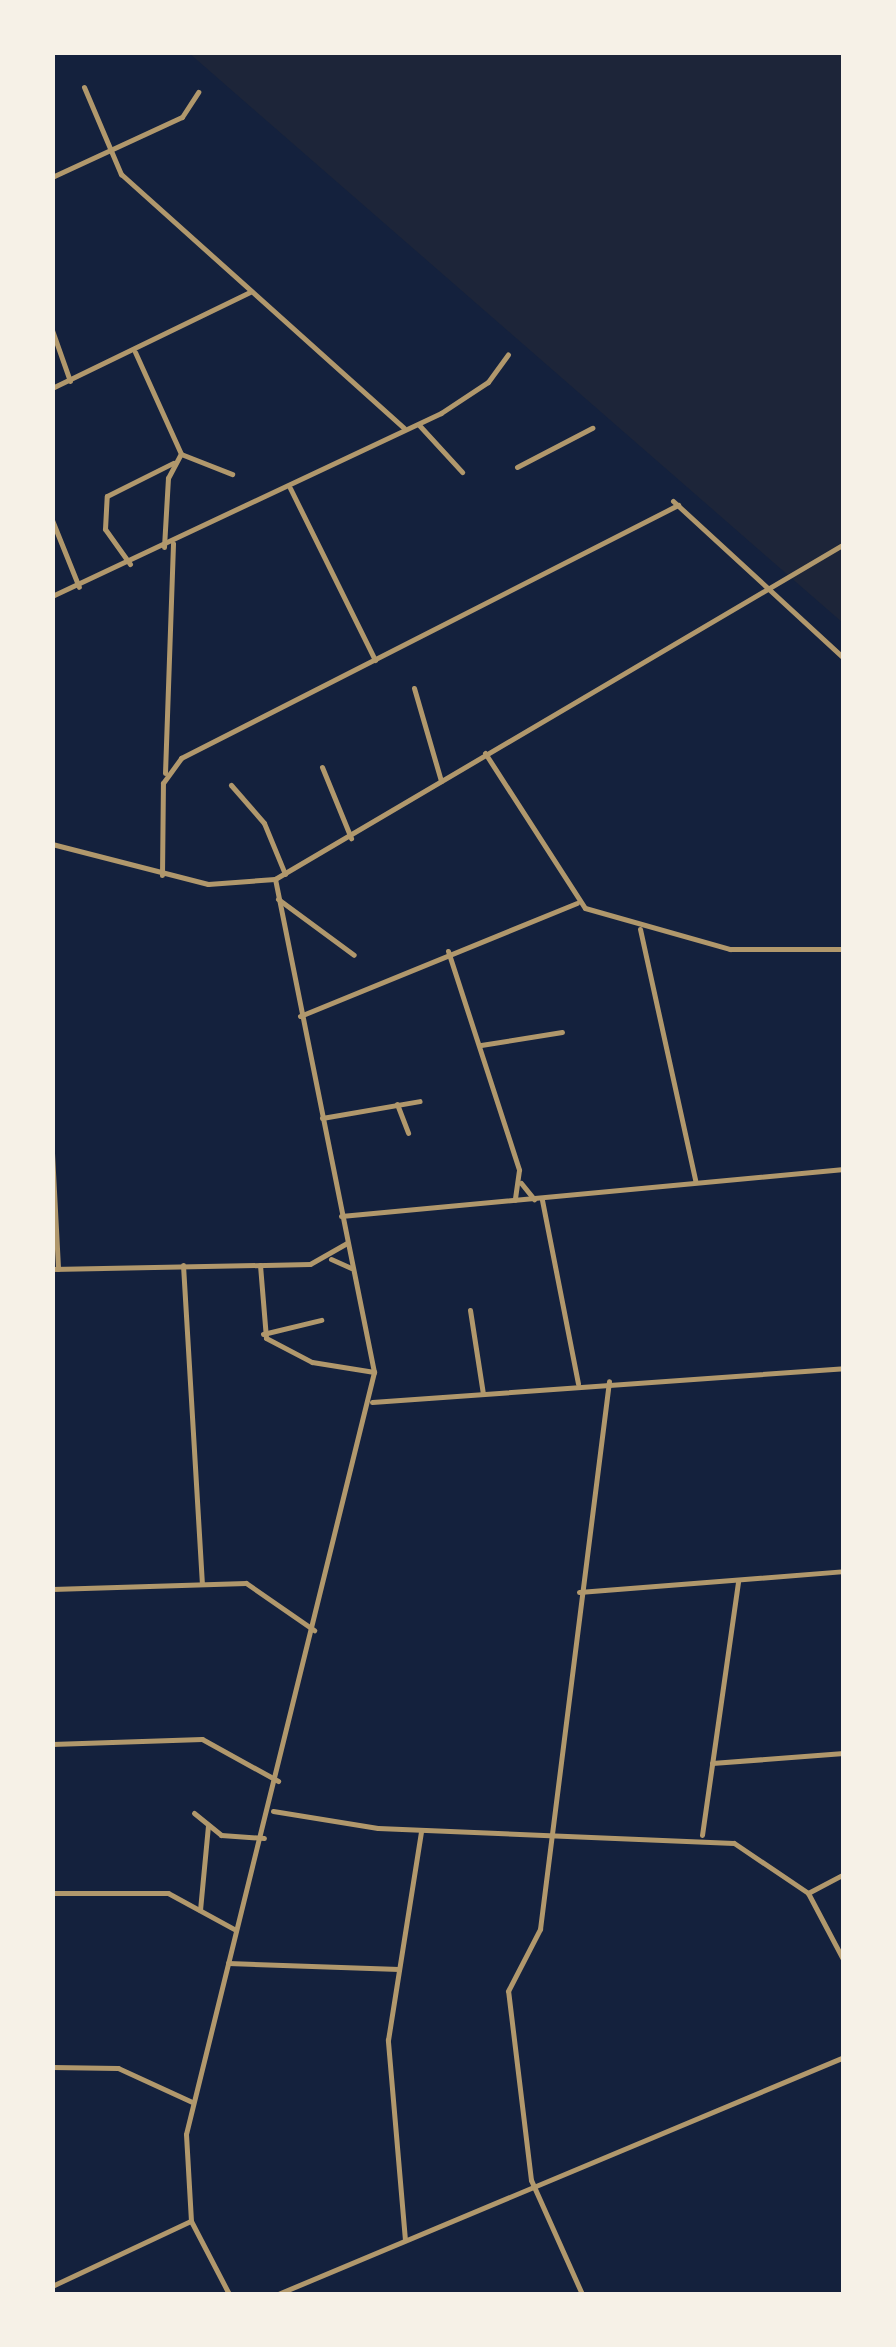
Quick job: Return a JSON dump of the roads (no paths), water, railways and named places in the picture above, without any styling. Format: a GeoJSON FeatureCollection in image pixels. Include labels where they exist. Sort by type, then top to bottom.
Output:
{"type":"FeatureCollection","features":[{"type":"Feature","properties":{"kind":"street"},"geometry":{"type":"LineString","coordinates":[[84,86],[106,154],[250,292],[406,429]]}},
{"type":"Feature","properties":{"kind":"street"},"geometry":{"type":"LineString","coordinates":[[52,177],[182,118],[198,92]]}},
{"type":"Feature","properties":{"kind":"street"},"geometry":{"type":"LineString","coordinates":[[52,388],[135,352],[250,292]]}},
{"type":"Feature","properties":{"kind":"street"},"geometry":{"type":"LineString","coordinates":[[52,330],[70,381]]}},
{"type":"Feature","properties":{"kind":"street"},"geometry":{"type":"LineString","coordinates":[[135,352],[181,454],[232,474]]}},
{"type":"Feature","properties":{"kind":"street"},"geometry":{"type":"LineString","coordinates":[[52,596],[130,564],[477,392],[508,354]]}},
{"type":"Feature","properties":{"kind":"street"},"geometry":{"type":"LineString","coordinates":[[416,424],[439,437],[462,472]]}},
{"type":"Feature","properties":{"kind":"street"},"geometry":{"type":"LineString","coordinates":[[517,467],[592,428]]}},
{"type":"Feature","properties":{"kind":"street"},"geometry":{"type":"LineString","coordinates":[[130,564],[106,529],[106,496],[173,463],[181,454]]}},
{"type":"Feature","properties":{"kind":"street"},"geometry":{"type":"LineString","coordinates":[[164,547],[173,463]]}},
{"type":"Feature","properties":{"kind":"street"},"geometry":{"type":"LineString","coordinates":[[290,487],[374,660]]}},
{"type":"Feature","properties":{"kind":"street"},"geometry":{"type":"LineString","coordinates":[[165,776],[180,758],[676,503],[844,658]]}},
{"type":"Feature","properties":{"kind":"street"},"geometry":{"type":"LineString","coordinates":[[52,520],[79,588]]}},
{"type":"Feature","properties":{"kind":"street"},"geometry":{"type":"LineString","coordinates":[[162,876],[173,542]]}},
{"type":"Feature","properties":{"kind":"street"},"geometry":{"type":"LineString","coordinates":[[52,844],[162,876],[275,879],[351,838],[485,753],[844,544]]}},
{"type":"Feature","properties":{"kind":"street"},"geometry":{"type":"LineString","coordinates":[[414,688],[441,781]]}},
{"type":"Feature","properties":{"kind":"street"},"geometry":{"type":"LineString","coordinates":[[485,753],[576,903],[640,930],[730,949],[844,948]]}},
{"type":"Feature","properties":{"kind":"street"},"geometry":{"type":"LineString","coordinates":[[322,767],[351,838]]}},
{"type":"Feature","properties":{"kind":"street"},"geometry":{"type":"LineString","coordinates":[[231,784],[264,824],[285,874]]}},
{"type":"Feature","properties":{"kind":"street"},"geometry":{"type":"LineString","coordinates":[[229,2294],[191,2221],[192,2102],[236,1930],[273,1811],[372,1402],[374,1372],[275,879]]}},
{"type":"Feature","properties":{"kind":"street"},"geometry":{"type":"LineString","coordinates":[[278,899],[354,955]]}},
{"type":"Feature","properties":{"kind":"street"},"geometry":{"type":"LineString","coordinates":[[300,1016],[448,951],[576,903]]}},
{"type":"Feature","properties":{"kind":"street"},"geometry":{"type":"LineString","coordinates":[[640,930],[695,1180]]}},
{"type":"Feature","properties":{"kind":"street"},"geometry":{"type":"LineString","coordinates":[[448,951],[481,1045],[521,1183],[538,1199],[578,1383]]}},
{"type":"Feature","properties":{"kind":"street"},"geometry":{"type":"LineString","coordinates":[[481,1045],[562,1032]]}},
{"type":"Feature","properties":{"kind":"street"},"geometry":{"type":"LineString","coordinates":[[322,1118],[420,1101]]}},
{"type":"Feature","properties":{"kind":"street"},"geometry":{"type":"LineString","coordinates":[[397,1104],[408,1133]]}},
{"type":"Feature","properties":{"kind":"street"},"geometry":{"type":"LineString","coordinates":[[52,1153],[55,1269],[260,1266],[331,1258],[352,1268]]}},
{"type":"Feature","properties":{"kind":"street"},"geometry":{"type":"LineString","coordinates":[[341,1216],[844,1169]]}},
{"type":"Feature","properties":{"kind":"street"},"geometry":{"type":"LineString","coordinates":[[515,1200],[521,1183]]}},
{"type":"Feature","properties":{"kind":"street"},"geometry":{"type":"LineString","coordinates":[[331,1258],[347,1243]]}},
{"type":"Feature","properties":{"kind":"street"},"geometry":{"type":"LineString","coordinates":[[183,1265],[202,1582]]}},
{"type":"Feature","properties":{"kind":"street"},"geometry":{"type":"LineString","coordinates":[[260,1266],[263,1334]]}},
{"type":"Feature","properties":{"kind":"street"},"geometry":{"type":"LineString","coordinates":[[470,1310],[483,1394]]}},
{"type":"Feature","properties":{"kind":"street"},"geometry":{"type":"LineString","coordinates":[[263,1334],[321,1320]]}},
{"type":"Feature","properties":{"kind":"street"},"geometry":{"type":"LineString","coordinates":[[263,1334],[312,1362],[374,1372]]}},
{"type":"Feature","properties":{"kind":"street"},"geometry":{"type":"LineString","coordinates":[[372,1402],[578,1383],[844,1368]]}},
{"type":"Feature","properties":{"kind":"street"},"geometry":{"type":"LineString","coordinates":[[582,2294],[534,2188],[508,1991],[540,1929],[548,1834],[609,1381]]}},
{"type":"Feature","properties":{"kind":"street"},"geometry":{"type":"LineString","coordinates":[[579,1592],[844,1571]]}},
{"type":"Feature","properties":{"kind":"street"},"geometry":{"type":"LineString","coordinates":[[702,1836],[738,1580]]}},
{"type":"Feature","properties":{"kind":"street"},"geometry":{"type":"LineString","coordinates":[[52,1589],[246,1583],[315,1631]]}},
{"type":"Feature","properties":{"kind":"street"},"geometry":{"type":"LineString","coordinates":[[52,1744],[202,1739],[279,1782]]}},
{"type":"Feature","properties":{"kind":"street"},"geometry":{"type":"LineString","coordinates":[[712,1763],[844,1753]]}},
{"type":"Feature","properties":{"kind":"street"},"geometry":{"type":"LineString","coordinates":[[273,1811],[422,1831],[702,1836],[761,1854],[808,1893],[844,1961]]}},
{"type":"Feature","properties":{"kind":"street"},"geometry":{"type":"LineString","coordinates":[[194,1813],[231,1838],[264,1838]]}},
{"type":"Feature","properties":{"kind":"street"},"geometry":{"type":"LineString","coordinates":[[200,1910],[208,1825]]}},
{"type":"Feature","properties":{"kind":"street"},"geometry":{"type":"LineString","coordinates":[[405,2240],[388,2040],[422,1831]]}},
{"type":"Feature","properties":{"kind":"street"},"geometry":{"type":"LineString","coordinates":[[808,1893],[844,1874]]}},
{"type":"Feature","properties":{"kind":"street"},"geometry":{"type":"LineString","coordinates":[[52,1893],[152,1890],[236,1930]]}},
{"type":"Feature","properties":{"kind":"street"},"geometry":{"type":"LineString","coordinates":[[227,1963],[400,1970]]}},
{"type":"Feature","properties":{"kind":"street"},"geometry":{"type":"LineString","coordinates":[[278,2294],[844,2057]]}},
{"type":"Feature","properties":{"kind":"street"},"geometry":{"type":"LineString","coordinates":[[52,2067],[118,2068],[192,2102]]}},
{"type":"Feature","properties":{"kind":"street"},"geometry":{"type":"LineString","coordinates":[[52,2286],[191,2221]]}}]}
